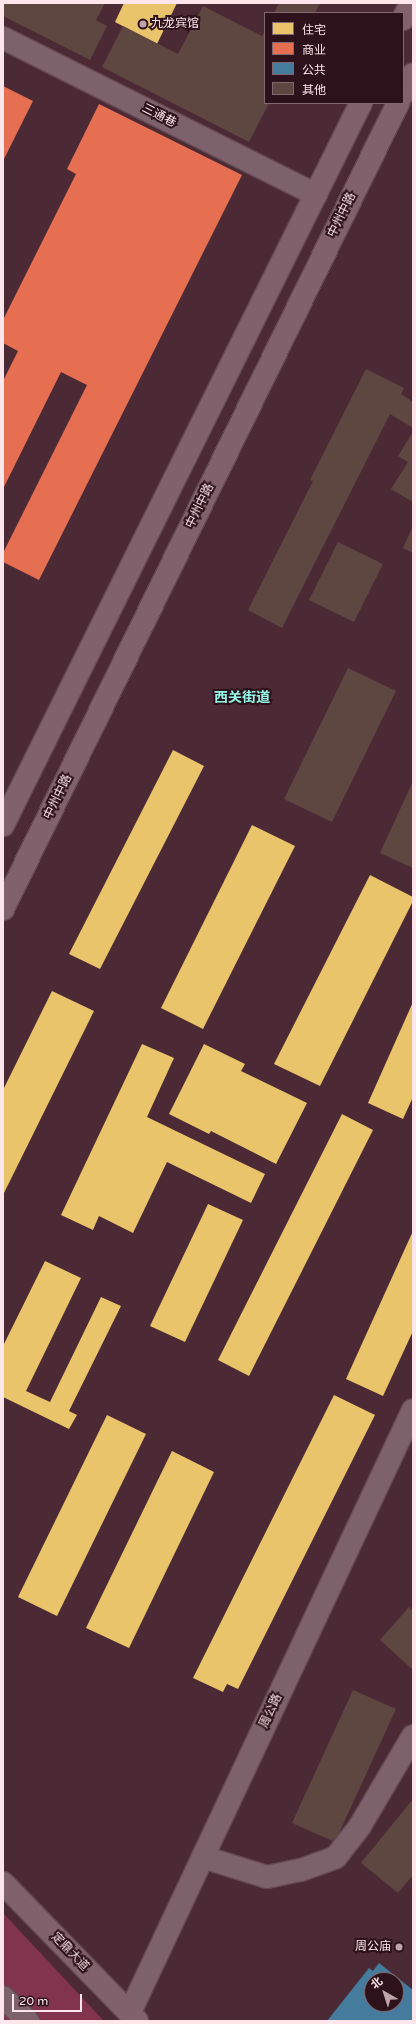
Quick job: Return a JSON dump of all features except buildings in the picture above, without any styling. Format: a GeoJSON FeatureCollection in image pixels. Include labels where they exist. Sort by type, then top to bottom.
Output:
{"type":"FeatureCollection","features":[{"type":"Feature","properties":{"kind":"main road"},"geometry":{"type":"LineString","coordinates":[[404,17],[411,3]]}},
{"type":"Feature","properties":{"kind":"main road"},"geometry":{"type":"LineString","coordinates":[[404,92],[413,74]]}},
{"type":"Feature","properties":{"kind":"main road"},"geometry":{"type":"LineString","coordinates":[[3,825],[361,104]]}},
{"type":"Feature","properties":{"kind":"main road","name":"中州中路"},"geometry":{"type":"LineString","coordinates":[[3,909],[398,104]]}},
{"type":"Feature","properties":{"kind":"main road","name":"定鼎大道"},"geometry":{"type":"LineString","coordinates":[[3,1883],[133,2017]]}},
{"type":"Feature","properties":{"kind":"street","name":"三通巷"},"geometry":{"type":"LineString","coordinates":[[3,38],[316,195]]}},
{"type":"Feature","properties":{"kind":"street","name":"周公路"},"geometry":{"type":"LineString","coordinates":[[133,2017],[203,1857],[413,1410]]}},
{"type":"Feature","properties":{"kind":"street"},"geometry":{"type":"LineString","coordinates":[[203,1857],[267,1877],[301,1870],[336,1857],[360,1826],[413,1736]]}},
{"type":"Feature","properties":{"kind":"street"},"geometry":{"type":"LineString","coordinates":[[3,1997],[28,2021]]}},
{"type":"Feature","properties":{"kind":"shaded area"},"geometry":{"type":"Polygon","coordinates":[[[3,1913],[104,2021],[3,2021],[3,1913]]]}},
{"type":"Feature","properties":{"kind":"place","name":"九龙宾馆"},"geometry":{"type":"Point","coordinates":[143,24]}},
{"type":"Feature","properties":{"kind":"place","name":"周公庙"},"geometry":{"type":"Point","coordinates":[399,1947]}},
{"type":"Feature","properties":{"kind":"district","name":"西关街道"},"geometry":{"type":"Point","coordinates":[242,698]}}]}
